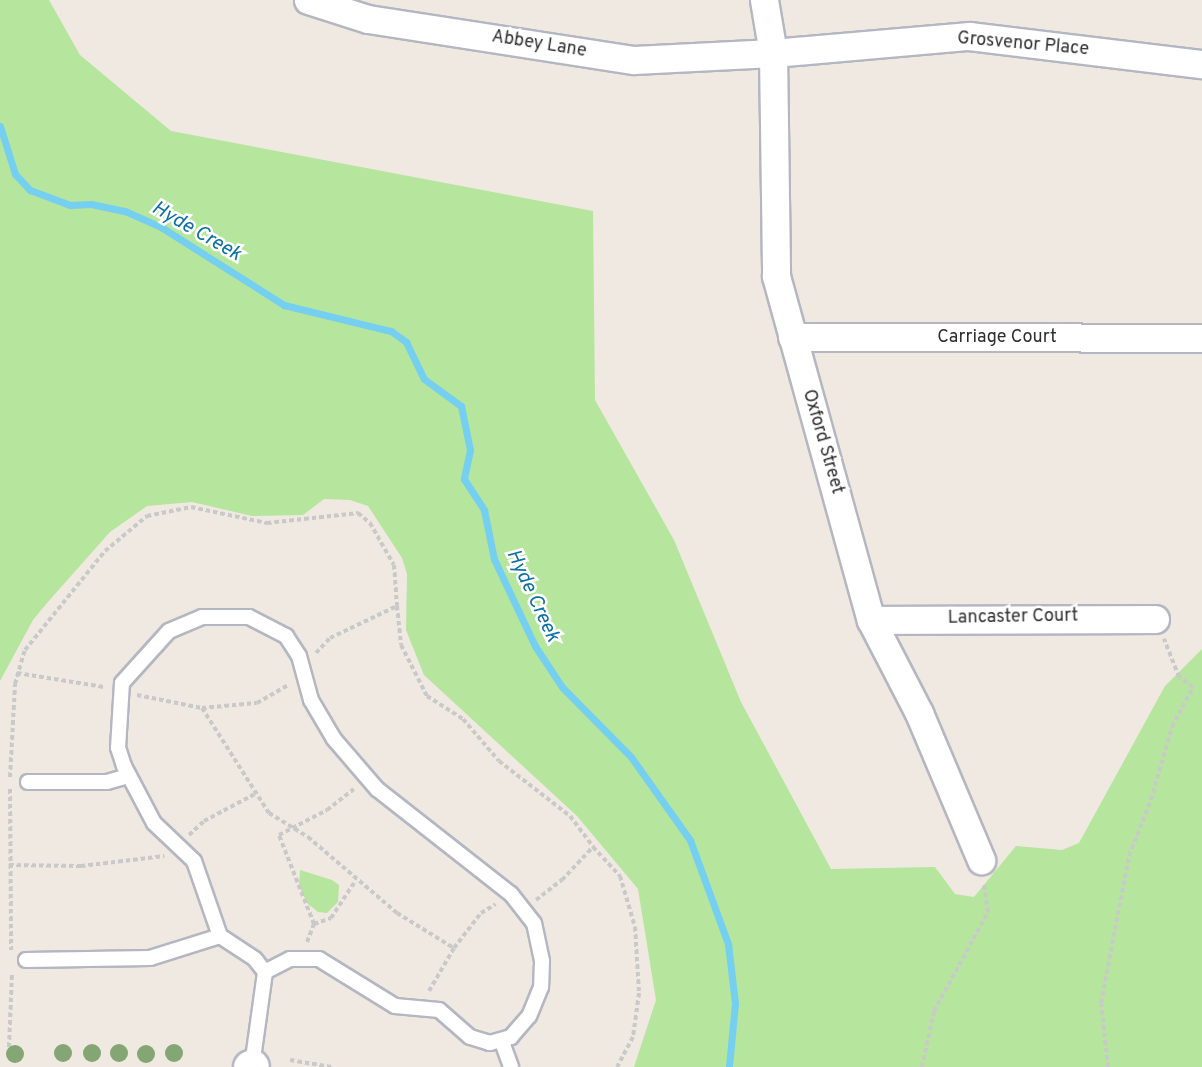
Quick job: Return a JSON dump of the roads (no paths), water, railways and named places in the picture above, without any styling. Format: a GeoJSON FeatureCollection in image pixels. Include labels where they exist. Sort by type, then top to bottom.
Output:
{"type":"FeatureCollection","features":[{"type":"Feature","properties":{"kind":"street","name":"Abbey Lane"},"geometry":{"type":"LineString","coordinates":[[308,0],[368,19],[634,60],[772,53]]}},
{"type":"Feature","properties":{"kind":"street","name":"Oxford Street"},"geometry":{"type":"LineString","coordinates":[[764,0],[772,53],[776,276],[871,620],[919,713],[981,860]]}},
{"type":"Feature","properties":{"kind":"street","name":"Grosvenor Place"},"geometry":{"type":"LineString","coordinates":[[772,53],[969,36],[1202,64]]}},
{"type":"Feature","properties":{"kind":"street","name":"Carriage Court"},"geometry":{"type":"LineString","coordinates":[[792,337],[1202,338]]}},
{"type":"Feature","properties":{"kind":"street","name":"Lancaster Court"},"geometry":{"type":"LineString","coordinates":[[871,620],[1155,619]]}},
{"type":"Feature","properties":{"kind":"lane"},"geometry":{"type":"LineString","coordinates":[[251,1066],[265,972],[255,959],[220,936],[188,853],[154,823],[128,776],[118,748],[119,691],[126,676],[169,631],[218,615],[249,617],[276,629],[293,645],[318,715],[366,778],[394,804],[499,882],[534,923],[541,949],[541,987],[521,1028],[502,1042],[470,1037],[439,1010],[395,1006],[327,963],[302,957],[280,963],[265,972]]}},
{"type":"Feature","properties":{"kind":"lane"},"geometry":{"type":"LineString","coordinates":[[28,782],[113,781],[128,776]]}},
{"type":"Feature","properties":{"kind":"lane"},"geometry":{"type":"LineString","coordinates":[[26,960],[150,958],[220,936]]}},
{"type":"Feature","properties":{"kind":"lane"},"geometry":{"type":"LineString","coordinates":[[502,1042],[512,1067]]}},
{"type":"Feature","properties":{"kind":"waterway","name":"Hyde Creek"},"geometry":{"type":"LineString","coordinates":[[0,126],[15,174],[30,190],[70,205],[91,204],[125,211],[161,227],[284,305],[391,331],[406,342],[424,379],[461,406],[470,450],[464,479],[484,510],[494,559],[535,646],[562,687],[631,757],[690,840],[728,944],[735,1003],[729,1067]]}}]}
